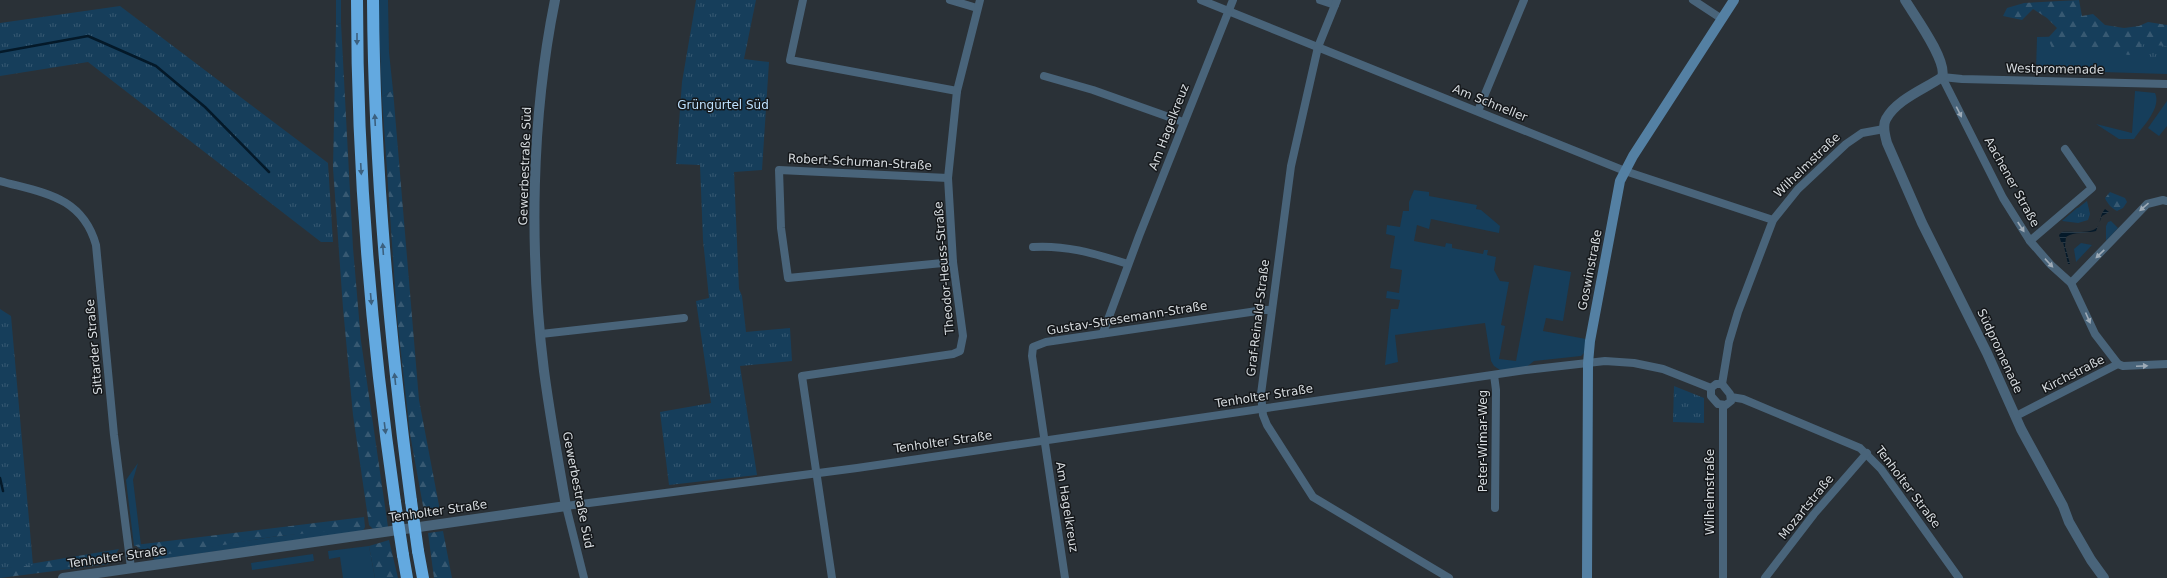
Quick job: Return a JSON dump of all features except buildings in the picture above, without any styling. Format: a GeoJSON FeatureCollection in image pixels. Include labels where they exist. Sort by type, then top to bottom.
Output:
{"type":"FeatureCollection","features":[{"type":"Feature","properties":{"kind":"highway"},"geometry":{"type":"LineString","coordinates":[[357,0],[357,85],[367,258],[381,396],[407,578]]}},
{"type":"Feature","properties":{"kind":"highway"},"geometry":{"type":"LineString","coordinates":[[373,0],[373,87],[381,223],[395,379],[423,578]]}},
{"type":"Feature","properties":{"kind":"main road","name":"Goswinstraße"},"geometry":{"type":"LineString","coordinates":[[1587,578],[1588,363],[1590,341],[1620,181],[1734,0]]}},
{"type":"Feature","properties":{"kind":"street","name":"Gewerbestraße Süd"},"geometry":{"type":"LineString","coordinates":[[555,0],[548,38],[539,107],[535,194],[536,253],[544,370],[566,506],[584,578]]}},
{"type":"Feature","properties":{"kind":"street"},"geometry":{"type":"LineString","coordinates":[[803,0],[790,60],[957,91]]}},
{"type":"Feature","properties":{"kind":"street"},"geometry":{"type":"LineString","coordinates":[[950,0],[977,8]]}},
{"type":"Feature","properties":{"kind":"street","name":"Theodor-Heuss-Straße"},"geometry":{"type":"LineString","coordinates":[[818,473],[802,376],[953,354],[960,351],[963,336],[953,262],[948,178],[957,91],[980,0]]}},
{"type":"Feature","properties":{"kind":"street","name":"Am Schneller"},"geometry":{"type":"LineString","coordinates":[[1201,0],[1625,171],[1773,220]]}},
{"type":"Feature","properties":{"kind":"street","name":"Am Hagelkreuz"},"geometry":{"type":"LineString","coordinates":[[1103,333],[1183,122],[1233,0]]}},
{"type":"Feature","properties":{"kind":"street"},"geometry":{"type":"LineString","coordinates":[[1320,0],[1336,3]]}},
{"type":"Feature","properties":{"kind":"street"},"geometry":{"type":"LineString","coordinates":[[1478,111],[1524,0]]}},
{"type":"Feature","properties":{"kind":"street"},"geometry":{"type":"LineString","coordinates":[[1692,0],[1722,19]]}},
{"type":"Feature","properties":{"kind":"street","name":"Aachener Straße"},"geometry":{"type":"LineString","coordinates":[[1905,0],[1931,41],[1942,66],[1942,77],[2003,198],[2030,241],[2051,265],[2071,283],[2095,334],[2118,364]]}},
{"type":"Feature","properties":{"kind":"street","name":"Graf-Reinald-Straße"},"geometry":{"type":"LineString","coordinates":[[1336,3],[1318,47],[1291,166],[1261,394],[1262,410],[1267,425],[1313,497],[1449,578]]}},
{"type":"Feature","properties":{"kind":"street"},"geometry":{"type":"LineString","coordinates":[[1044,76],[1093,90],[1183,122]]}},
{"type":"Feature","properties":{"kind":"street"},"geometry":{"type":"LineString","coordinates":[[1884,129],[1886,119],[1898,106],[1942,77]]}},
{"type":"Feature","properties":{"kind":"street","name":"Westpromenade"},"geometry":{"type":"LineString","coordinates":[[1942,77],[1962,79],[2167,84]]}},
{"type":"Feature","properties":{"kind":"street","name":"Wilhelmstraße"},"geometry":{"type":"LineString","coordinates":[[1722,384],[1729,342],[1738,312],[1773,220],[1798,189],[1846,144],[1862,133],[1884,129]]}},
{"type":"Feature","properties":{"kind":"street","name":"Südpromenade"},"geometry":{"type":"LineString","coordinates":[[1884,129],[1887,143],[1922,223],[1966,309],[2016,416],[2063,506],[2069,522],[2091,560],[2104,578]]}},
{"type":"Feature","properties":{"kind":"street"},"geometry":{"type":"LineString","coordinates":[[2030,241],[2092,188],[2065,149]]}},
{"type":"Feature","properties":{"kind":"street","name":"Robert-Schuman-Straße"},"geometry":{"type":"LineString","coordinates":[[948,178],[779,170],[781,228],[788,278],[953,262]]}},
{"type":"Feature","properties":{"kind":"street","name":"Sittarder Straße"},"geometry":{"type":"LineString","coordinates":[[0,181],[52,196],[73,206],[82,216],[92,232],[96,245],[114,435],[131,568]]}},
{"type":"Feature","properties":{"kind":"street"},"geometry":{"type":"LineString","coordinates":[[2071,283],[2147,204],[2163,200],[2167,201]]}},
{"type":"Feature","properties":{"kind":"street"},"geometry":{"type":"LineString","coordinates":[[1033,247],[1053,246],[1078,249],[1128,264]]}},
{"type":"Feature","properties":{"kind":"street","name":"Gustav-Stresemann-Straße"},"geometry":{"type":"LineString","coordinates":[[1044,440],[1032,356],[1033,347],[1046,342],[1103,333],[1271,310]]}},
{"type":"Feature","properties":{"kind":"street"},"geometry":{"type":"LineString","coordinates":[[541,334],[684,318]]}},
{"type":"Feature","properties":{"kind":"street","name":"Tenholter Straße"},"geometry":{"type":"LineString","coordinates":[[63,578],[566,506],[818,473],[1262,410],[1494,375],[1605,361],[1649,365],[1711,388]]}},
{"type":"Feature","properties":{"kind":"street","name":"Kirchstraße"},"geometry":{"type":"LineString","coordinates":[[2016,416],[2118,364],[2123,366],[2167,364]]}},
{"type":"Feature","properties":{"kind":"street","name":"Peter-Wimar-Weg"},"geometry":{"type":"LineString","coordinates":[[1494,375],[1496,390],[1495,508]]}},
{"type":"Feature","properties":{"kind":"street"},"geometry":{"type":"LineString","coordinates":[[1716,384],[1722,384],[1731,397],[1729,403],[1723,406],[1718,404],[1711,396],[1711,388],[1716,384]]}},
{"type":"Feature","properties":{"kind":"street","name":"Tenholter Straße"},"geometry":{"type":"LineString","coordinates":[[1731,397],[1743,399],[1807,424],[1860,448],[1867,453],[1881,469],[1960,578]]}},
{"type":"Feature","properties":{"kind":"street","name":"Wilhelmstraße"},"geometry":{"type":"LineString","coordinates":[[1723,406],[1723,578]]}},
{"type":"Feature","properties":{"kind":"street","name":"Am Hagelkreuz"},"geometry":{"type":"LineString","coordinates":[[1044,440],[1065,578]]}},
{"type":"Feature","properties":{"kind":"street","name":"Mozartstraße"},"geometry":{"type":"LineString","coordinates":[[1765,578],[1814,514],[1867,453]]}},
{"type":"Feature","properties":{"kind":"street"},"geometry":{"type":"LineString","coordinates":[[818,473],[832,578]]}},
{"type":"Feature","properties":{"kind":"green space"},"geometry":{"type":"Polygon","coordinates":[[[336,0],[341,0],[341,23],[336,25],[336,0]]]}},
{"type":"Feature","properties":{"kind":"green space"},"geometry":{"type":"Polygon","coordinates":[[[378,0],[388,0],[389,52],[393,90],[382,97],[378,0]]]}},
{"type":"Feature","properties":{"kind":"green space","name":"Grüngürtel Süd"},"geometry":{"type":"Polygon","coordinates":[[[696,0],[756,0],[744,59],[769,62],[762,170],[734,172],[739,289],[742,296],[746,332],[790,328],[792,361],[740,366],[757,475],[669,485],[660,412],[711,403],[696,301],[709,298],[703,240],[700,165],[676,164],[682,82],[696,0]]]}},
{"type":"Feature","properties":{"kind":"green space"},"geometry":{"type":"Polygon","coordinates":[[[2079,0],[2082,16],[2093,14],[2105,25],[2124,28],[2139,26],[2148,22],[2167,25],[2167,53],[2161,50],[2128,55],[2109,49],[2052,48],[2048,38],[2057,28],[2047,18],[2033,9],[2022,20],[2003,16],[2007,8],[2024,3],[2079,0]]]}},
{"type":"Feature","properties":{"kind":"green space"},"geometry":{"type":"Polygon","coordinates":[[[120,6],[328,163],[333,242],[321,242],[88,62],[0,76],[0,23],[120,6]]]}},
{"type":"Feature","properties":{"kind":"green space"},"geometry":{"type":"Polygon","coordinates":[[[341,23],[353,248],[361,341],[388,527],[374,530],[369,525],[353,415],[343,308],[333,168],[336,25],[341,23]]]}},
{"type":"Feature","properties":{"kind":"green space"},"geometry":{"type":"Polygon","coordinates":[[[2077,36],[2167,42],[2167,74],[2036,70],[2037,37],[2077,36]]]}},
{"type":"Feature","properties":{"kind":"green space"},"geometry":{"type":"Polygon","coordinates":[[[2141,44],[2167,46],[2163,63],[2144,62],[2141,44]]]}},
{"type":"Feature","properties":{"kind":"green space"},"geometry":{"type":"Polygon","coordinates":[[[393,90],[419,400],[441,516],[425,517],[410,434],[397,317],[382,97],[393,90]]]}},
{"type":"Feature","properties":{"kind":"green space"},"geometry":{"type":"Polygon","coordinates":[[[2135,91],[2155,93],[2156,105],[2154,111],[2134,139],[2119,139],[2096,124],[2132,133],[2135,91]]]}},
{"type":"Feature","properties":{"kind":"green space"},"geometry":{"type":"Polygon","coordinates":[[[2167,101],[2167,126],[2159,136],[2148,128],[2167,101]]]}},
{"type":"Feature","properties":{"kind":"green space"},"geometry":{"type":"Polygon","coordinates":[[[1414,190],[1429,192],[1429,196],[1477,205],[1476,209],[1481,210],[1500,226],[1499,233],[1431,219],[1429,229],[1417,225],[1414,241],[1445,247],[1446,243],[1452,244],[1452,248],[1483,254],[1484,250],[1488,250],[1487,255],[1496,257],[1494,270],[1500,281],[1509,282],[1501,325],[1505,326],[1499,359],[1516,361],[1534,265],[1571,272],[1563,321],[1546,318],[1543,331],[1586,339],[1584,353],[1581,356],[1534,361],[1524,369],[1500,370],[1494,366],[1491,361],[1485,323],[1395,335],[1398,362],[1385,365],[1391,309],[1398,309],[1400,300],[1386,298],[1387,291],[1399,293],[1402,270],[1390,268],[1395,236],[1386,234],[1387,225],[1400,227],[1403,211],[1409,211],[1409,202],[1414,190]]]}},
{"type":"Feature","properties":{"kind":"green space"},"geometry":{"type":"Polygon","coordinates":[[[2110,192],[2125,198],[2127,202],[2123,208],[2117,211],[2108,204],[2105,198],[2110,192]]]}},
{"type":"Feature","properties":{"kind":"green space"},"geometry":{"type":"Polygon","coordinates":[[[2087,201],[2090,214],[2088,220],[2078,223],[2078,208],[2087,201]]]}},
{"type":"Feature","properties":{"kind":"green space"},"geometry":{"type":"Polygon","coordinates":[[[2077,208],[2078,223],[2062,221],[2077,208]]]}},
{"type":"Feature","properties":{"kind":"green space"},"geometry":{"type":"Polygon","coordinates":[[[2111,221],[2118,228],[2106,241],[2106,226],[2108,222],[2111,221]]]}},
{"type":"Feature","properties":{"kind":"green space"},"geometry":{"type":"Polygon","coordinates":[[[2081,243],[2092,245],[2076,262],[2074,249],[2081,243]]]}},
{"type":"Feature","properties":{"kind":"green space"},"geometry":{"type":"Polygon","coordinates":[[[0,309],[11,316],[33,565],[0,569],[0,309]]]}},
{"type":"Feature","properties":{"kind":"green space"},"geometry":{"type":"Polygon","coordinates":[[[1674,386],[1704,398],[1704,423],[1673,422],[1674,386]]]}},
{"type":"Feature","properties":{"kind":"green space"},"geometry":{"type":"Polygon","coordinates":[[[138,463],[133,480],[141,545],[134,546],[126,480],[138,463]]]}},
{"type":"Feature","properties":{"kind":"green space"},"geometry":{"type":"Polygon","coordinates":[[[364,517],[365,527],[271,537],[151,557],[135,545],[364,517]]]}},
{"type":"Feature","properties":{"kind":"green space"},"geometry":{"type":"Polygon","coordinates":[[[360,526],[365,527],[363,531],[154,560],[153,557],[157,555],[271,537],[360,526]]]}},
{"type":"Feature","properties":{"kind":"green space"},"geometry":{"type":"Polygon","coordinates":[[[443,531],[452,578],[434,578],[428,533],[443,531]]]}},
{"type":"Feature","properties":{"kind":"green space"},"geometry":{"type":"Polygon","coordinates":[[[389,540],[398,578],[375,578],[369,546],[389,540]]]}},
{"type":"Feature","properties":{"kind":"green space"},"geometry":{"type":"Polygon","coordinates":[[[369,546],[375,578],[343,578],[340,557],[329,559],[328,551],[369,546]]]}},
{"type":"Feature","properties":{"kind":"green space"},"geometry":{"type":"Polygon","coordinates":[[[119,549],[109,564],[0,578],[0,569],[119,549]]]}},
{"type":"Feature","properties":{"kind":"green space"},"geometry":{"type":"Polygon","coordinates":[[[313,554],[314,561],[252,570],[251,563],[313,554]]]}},
{"type":"Feature","properties":{"kind":"shaded area"},"geometry":{"type":"Polygon","coordinates":[[[2105,209],[2109,212],[2102,216],[2099,223],[2102,213],[2105,209]]]}},
{"type":"Feature","properties":{"kind":"shaded area"},"geometry":{"type":"Polygon","coordinates":[[[2098,226],[2096,231],[2089,232],[2077,233],[2066,237],[2065,246],[2070,264],[2068,264],[2063,242],[2061,242],[2059,235],[2062,232],[2087,232],[2098,226]]]}},
{"type":"Feature","properties":{"kind":"waterway"},"geometry":{"type":"LineString","coordinates":[[0,52],[88,36],[156,66],[205,107],[269,172]]}},
{"type":"Feature","properties":{"kind":"waterway"},"geometry":{"type":"LineString","coordinates":[[0,478],[3,491]]}}]}
